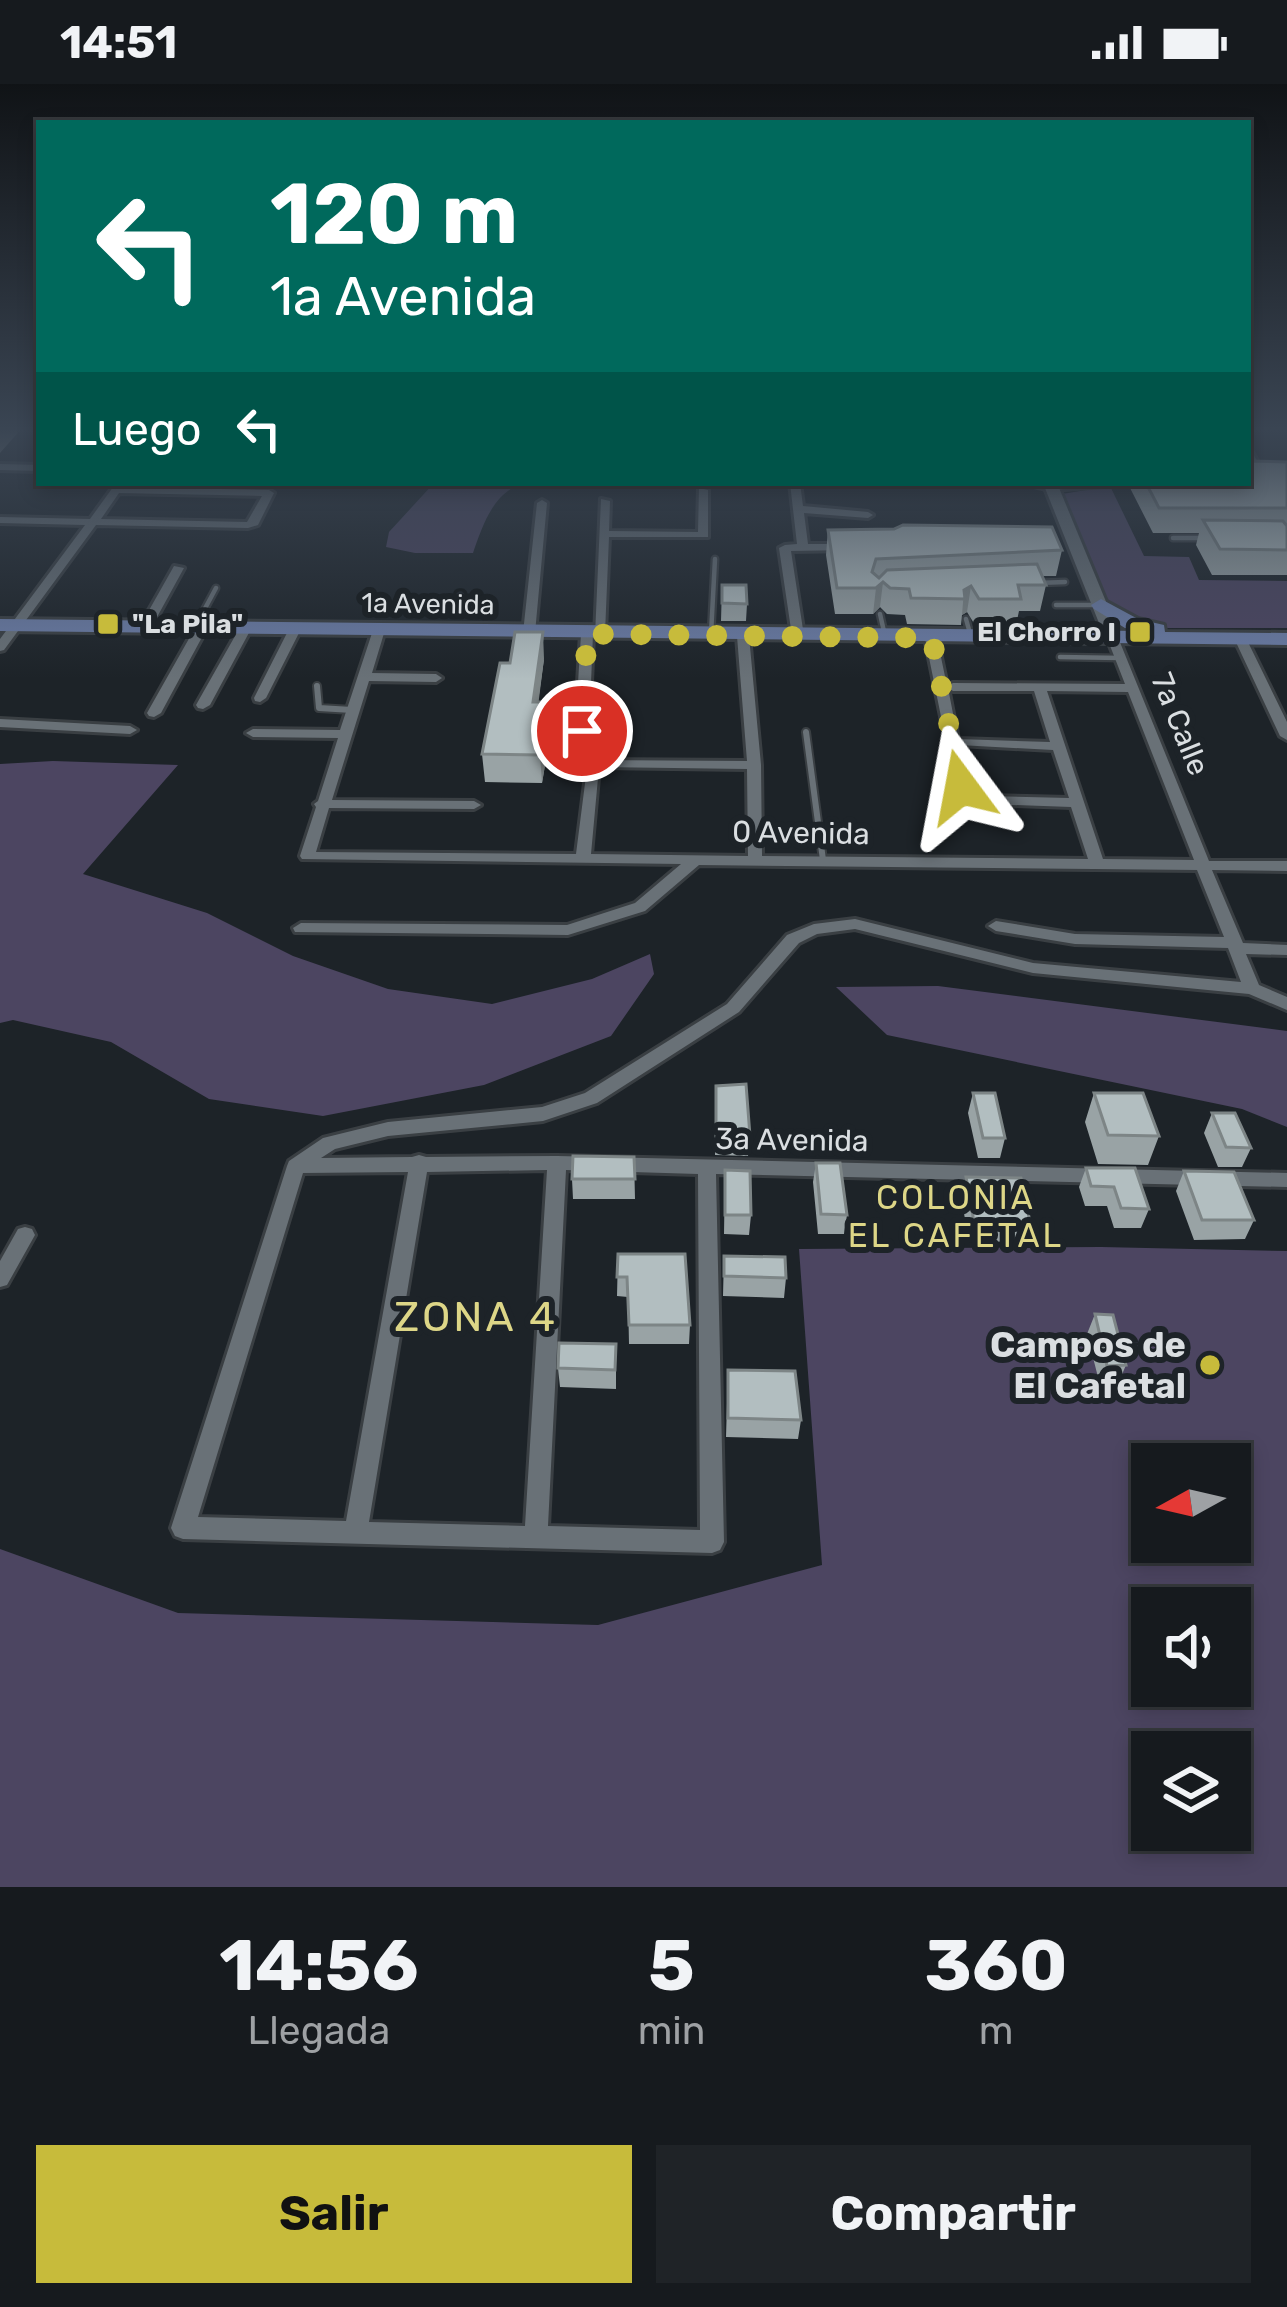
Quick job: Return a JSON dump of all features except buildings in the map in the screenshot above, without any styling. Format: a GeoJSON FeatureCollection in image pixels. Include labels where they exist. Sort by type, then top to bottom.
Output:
{"type":"FeatureCollection","features":[{"type":"Feature","properties":{"kind":"main road"},"geometry":{"type":"LineString","coordinates":[[1101,605],[1144,628],[1287,629]]}},
{"type":"Feature","properties":{"kind":"main road","name":"1a Avenida"},"geometry":{"type":"LineString","coordinates":[[8,625],[886,638],[932,638],[969,629],[1089,648],[1287,639]]}},
{"type":"Feature","properties":{"kind":"street"},"geometry":{"type":"LineString","coordinates":[[0,647],[8,625],[100,511]]}},
{"type":"Feature","properties":{"kind":"street"},"geometry":{"type":"LineString","coordinates":[[0,520],[250,525],[258,511]]}},
{"type":"Feature","properties":{"kind":"street"},"geometry":{"type":"LineString","coordinates":[[529,633],[541,511]]}},
{"type":"Feature","properties":{"kind":"street"},"geometry":{"type":"LineString","coordinates":[[582,731],[604,511]]}},
{"type":"Feature","properties":{"kind":"street"},"geometry":{"type":"LineString","coordinates":[[603,534],[705,535],[704,511]]}},
{"type":"Feature","properties":{"kind":"street"},"geometry":{"type":"LineString","coordinates":[[800,511],[803,546]]}},
{"type":"Feature","properties":{"kind":"street"},"geometry":{"type":"LineString","coordinates":[[824,511],[868,515]]}},
{"type":"Feature","properties":{"kind":"street","name":"7a Calle"},"geometry":{"type":"LineString","coordinates":[[1060,511],[1252,989]]}},
{"type":"Feature","properties":{"kind":"street"},"geometry":{"type":"LineString","coordinates":[[798,636],[784,548],[869,547]]}},
{"type":"Feature","properties":{"kind":"street"},"geometry":{"type":"LineString","coordinates":[[145,628],[178,568]]}},
{"type":"Feature","properties":{"kind":"street"},"geometry":{"type":"LineString","coordinates":[[154,713],[197,628]]}},
{"type":"Feature","properties":{"kind":"street"},"geometry":{"type":"LineString","coordinates":[[203,705],[245,629]]}},
{"type":"Feature","properties":{"kind":"street"},"geometry":{"type":"LineString","coordinates":[[260,698],[295,629]]}},
{"type":"Feature","properties":{"kind":"street"},"geometry":{"type":"LineString","coordinates":[[379,630],[321,805],[474,805]]}},
{"type":"Feature","properties":{"kind":"street"},"geometry":{"type":"LineString","coordinates":[[743,636],[754,765],[755,859]]}},
{"type":"Feature","properties":{"kind":"street"},"geometry":{"type":"LineString","coordinates":[[932,638],[961,787]]}},
{"type":"Feature","properties":{"kind":"street"},"geometry":{"type":"LineString","coordinates":[[1240,638],[1287,736]]}},
{"type":"Feature","properties":{"kind":"street"},"geometry":{"type":"LineString","coordinates":[[364,676],[436,678]]}},
{"type":"Feature","properties":{"kind":"street"},"geometry":{"type":"LineString","coordinates":[[953,687],[1134,688]]}},
{"type":"Feature","properties":{"kind":"street"},"geometry":{"type":"LineString","coordinates":[[1039,688],[1097,863]]}},
{"type":"Feature","properties":{"kind":"street"},"geometry":{"type":"LineString","coordinates":[[0,723],[130,730]]}},
{"type":"Feature","properties":{"kind":"street"},"geometry":{"type":"LineString","coordinates":[[253,733],[345,734]]}},
{"type":"Feature","properties":{"kind":"street"},"geometry":{"type":"LineString","coordinates":[[963,742],[1058,746]]}},
{"type":"Feature","properties":{"kind":"street"},"geometry":{"type":"LineString","coordinates":[[583,859],[592,763],[754,765]]}},
{"type":"Feature","properties":{"kind":"street"},"geometry":{"type":"LineString","coordinates":[[986,800],[1077,802]]}},
{"type":"Feature","properties":{"kind":"street","name":"0 Avenida"},"geometry":{"type":"LineString","coordinates":[[321,805],[305,850],[314,857],[1287,866]]}},
{"type":"Feature","properties":{"kind":"street"},"geometry":{"type":"LineString","coordinates":[[301,928],[568,930],[640,907],[698,858]]}},
{"type":"Feature","properties":{"kind":"street"},"geometry":{"type":"LineString","coordinates":[[707,1169],[712,1542],[183,1528],[296,1166],[330,1143],[388,1129],[543,1114],[591,1098],[733,1008],[793,939],[814,929],[855,924],[1034,968],[1252,989],[1287,1004]]}},
{"type":"Feature","properties":{"kind":"street"},"geometry":{"type":"LineString","coordinates":[[996,926],[1075,939],[1287,950]]}},
{"type":"Feature","properties":{"kind":"street"},"geometry":{"type":"LineString","coordinates":[[356,1529],[419,1162]]}},
{"type":"Feature","properties":{"kind":"street"},"geometry":{"type":"LineString","coordinates":[[536,1536],[557,1163]]}},
{"type":"Feature","properties":{"kind":"street","name":"3a Avenida"},"geometry":{"type":"LineString","coordinates":[[296,1166],[557,1163],[1287,1180]]}},
{"type":"Feature","properties":{"kind":"street"},"geometry":{"type":"LineString","coordinates":[[0,1279],[26,1234]]}},
{"type":"Feature","properties":{"kind":"lane"},"geometry":{"type":"LineString","coordinates":[[1173,538],[1219,538]]}},
{"type":"Feature","properties":{"kind":"lane"},"geometry":{"type":"LineString","coordinates":[[711,635],[715,559]]}},
{"type":"Feature","properties":{"kind":"lane"},"geometry":{"type":"LineString","coordinates":[[1021,584],[1065,582]]}},
{"type":"Feature","properties":{"kind":"lane"},"geometry":{"type":"LineString","coordinates":[[197,628],[216,587]]}},
{"type":"Feature","properties":{"kind":"lane"},"geometry":{"type":"LineString","coordinates":[[1056,604],[1101,605]]}},
{"type":"Feature","properties":{"kind":"lane"},"geometry":{"type":"LineString","coordinates":[[880,614],[886,638]]}},
{"type":"Feature","properties":{"kind":"lane"},"geometry":{"type":"LineString","coordinates":[[1060,657],[1089,648]]}},
{"type":"Feature","properties":{"kind":"lane"},"geometry":{"type":"LineString","coordinates":[[317,686],[319,708],[353,710]]}},
{"type":"Feature","properties":{"kind":"lane"},"geometry":{"type":"LineString","coordinates":[[806,732],[823,860]]}},
{"type":"Feature","properties":{"kind":"shaded area"},"geometry":{"type":"Polygon","coordinates":[[[408,511],[491,511],[473,553],[415,553],[386,547],[389,532],[408,511]]]}},
{"type":"Feature","properties":{"kind":"shaded area"},"geometry":{"type":"Polygon","coordinates":[[[1069,511],[1122,511],[1144,556],[1189,557],[1199,580],[1287,581],[1287,628],[1159,628],[1106,604],[1069,511]]]}},
{"type":"Feature","properties":{"kind":"shaded area"},"geometry":{"type":"Polygon","coordinates":[[[0,764],[178,765],[83,874],[207,913],[293,956],[388,989],[492,1004],[592,979],[650,954],[654,974],[611,1036],[484,1085],[323,1116],[209,1099],[111,1042],[13,1020],[0,1023],[0,764]]]}},
{"type":"Feature","properties":{"kind":"shaded area"},"geometry":{"type":"Polygon","coordinates":[[[938,986],[1287,1031],[1287,1127],[1242,1109],[887,1035],[836,987],[938,986]]]}},
{"type":"Feature","properties":{"kind":"shaded area"},"geometry":{"type":"Polygon","coordinates":[[[799,1249],[1287,1251],[1287,1887],[0,1887],[0,1549],[178,1613],[598,1625],[822,1565],[799,1249]]]}},
{"type":"Feature","properties":{"kind":"place","name":"\"La Pila\""},"geometry":{"type":"Point","coordinates":[108,624]}},
{"type":"Feature","properties":{"kind":"place","name":"El Chorro I"},"geometry":{"type":"Point","coordinates":[1140,632]}},
{"type":"Feature","properties":{"kind":"place","name":"Campos de El Cafetal"},"geometry":{"type":"Point","coordinates":[1210,1365]}},
{"type":"Feature","properties":{"kind":"district","name":"COLONIA EL CAFETAL"},"geometry":{"type":"Point","coordinates":[956,1216]}},
{"type":"Feature","properties":{"kind":"district","name":"ZONA 4"},"geometry":{"type":"Point","coordinates":[476,1316]}},
{"type":"Feature","properties":{"kind":"route"},"geometry":{"type":"LineString","coordinates":[[582,731],[587,634],[932,638],[961,787]]}}]}
